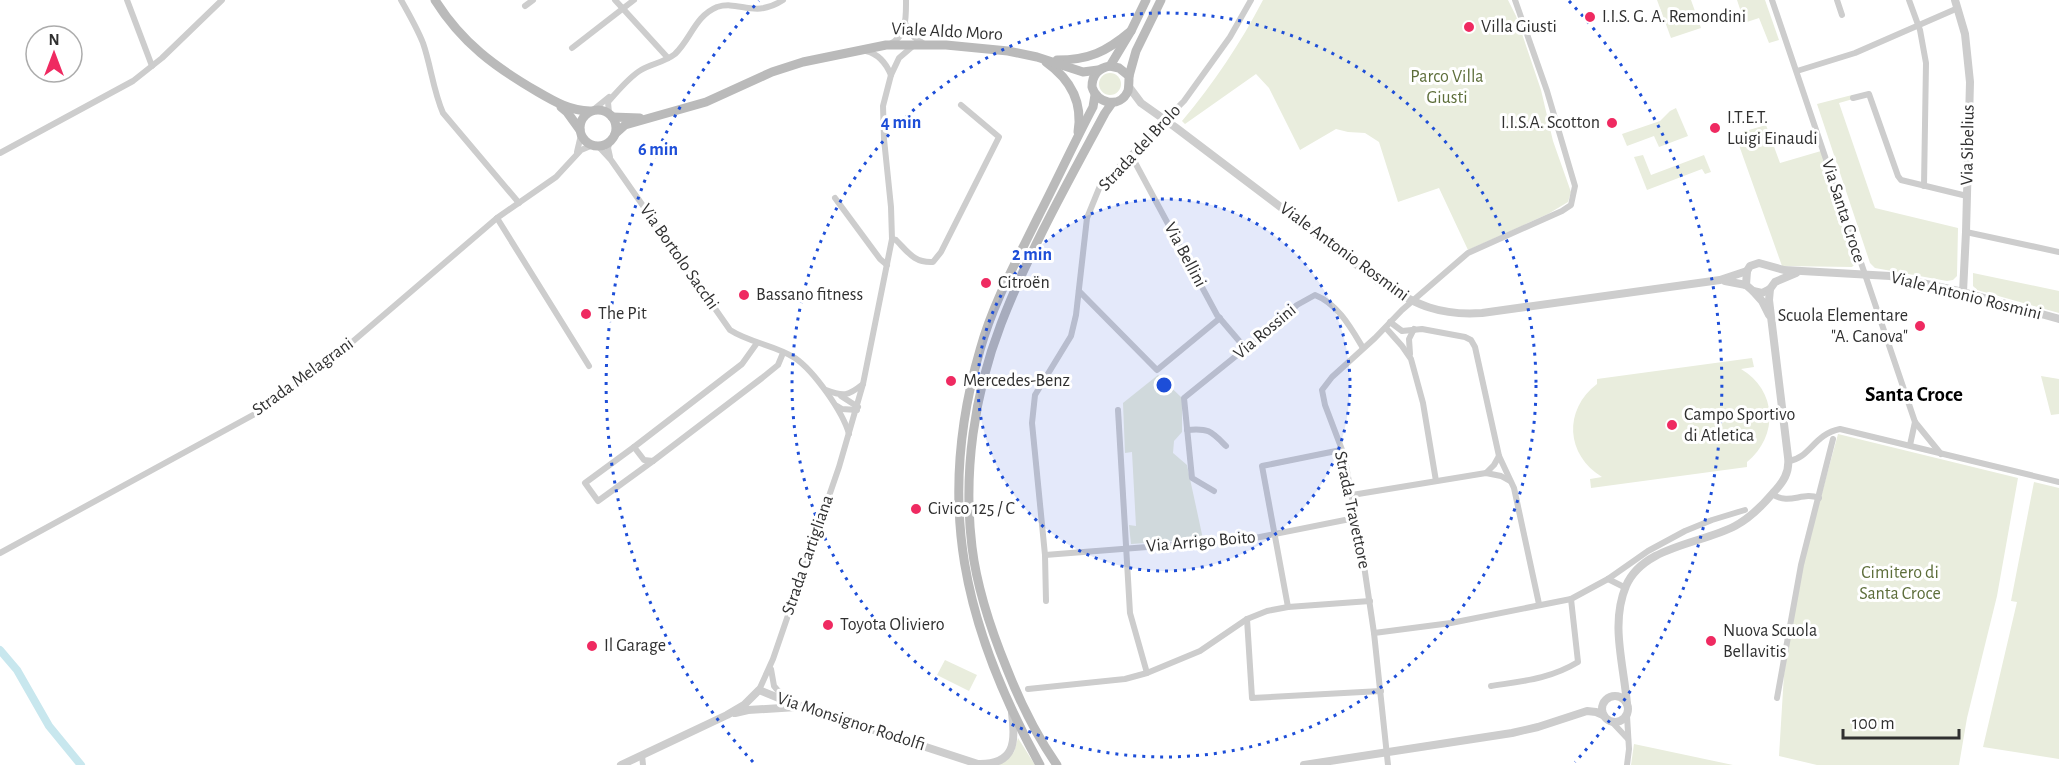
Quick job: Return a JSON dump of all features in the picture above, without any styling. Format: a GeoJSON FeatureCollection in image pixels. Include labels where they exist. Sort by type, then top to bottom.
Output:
{"type":"FeatureCollection","features":[{"type":"Feature","properties":{"kind":"main road","name":"Viale Aldo Moro"},"geometry":{"type":"LineString","coordinates":[[435,0],[462,36],[483,57],[567,112],[586,141],[595,145],[612,138],[625,125],[706,102],[772,72],[803,62],[886,45],[920,44],[980,48],[1037,57],[1083,72],[1098,70]]}},
{"type":"Feature","properties":{"kind":"main road"},"geometry":{"type":"LineString","coordinates":[[1110,66],[1146,0]]}},
{"type":"Feature","properties":{"kind":"main road"},"geometry":{"type":"LineString","coordinates":[[1057,765],[1033,726],[1015,690],[984,605],[972,548],[969,498],[970,458],[980,393],[1000,325],[1058,201],[1105,113],[1115,102],[1123,98],[1136,51],[1161,0]]}},
{"type":"Feature","properties":{"kind":"main road"},"geometry":{"type":"LineString","coordinates":[[1048,60],[1072,60],[1095,55],[1111,48],[1131,31]]}},
{"type":"Feature","properties":{"kind":"main road"},"geometry":{"type":"LineString","coordinates":[[1037,57],[1056,69],[1070,87],[1076,100],[1079,117],[1077,138]]}},
{"type":"Feature","properties":{"kind":"main road"},"geometry":{"type":"LineString","coordinates":[[1040,765],[1011,712],[984,643],[973,605],[962,551],[957,497],[960,449],[969,390],[990,321],[1003,289],[1093,107],[1093,77],[1098,70],[1110,66],[1119,68],[1129,81]]}},
{"type":"Feature","properties":{"kind":"main road","name":"Viale Aldo Moro"},"geometry":{"type":"LineString","coordinates":[[1073,69],[1094,91]]}},
{"type":"Feature","properties":{"kind":"main road"},"geometry":{"type":"LineString","coordinates":[[1094,91],[1102,101],[1115,102]]}},
{"type":"Feature","properties":{"kind":"main road","name":"Viale Aldo Moro"},"geometry":{"type":"LineString","coordinates":[[554,102],[567,107],[604,111],[610,115],[649,118]]}},
{"type":"Feature","properties":{"kind":"main road"},"geometry":{"type":"LineString","coordinates":[[580,132],[583,117],[592,111]]}},
{"type":"Feature","properties":{"kind":"main road"},"geometry":{"type":"LineString","coordinates":[[610,115],[615,123],[612,138]]}},
{"type":"Feature","properties":{"kind":"street"},"geometry":{"type":"LineString","coordinates":[[126,0],[152,66]]}},
{"type":"Feature","properties":{"kind":"street"},"geometry":{"type":"LineString","coordinates":[[0,153],[133,81],[222,0]]}},
{"type":"Feature","properties":{"kind":"street"},"geometry":{"type":"LineString","coordinates":[[401,0],[423,44],[443,113],[519,203]]}},
{"type":"Feature","properties":{"kind":"street"},"geometry":{"type":"LineString","coordinates":[[525,6],[533,0]]}},
{"type":"Feature","properties":{"kind":"street"},"geometry":{"type":"LineString","coordinates":[[615,0],[668,58]]}},
{"type":"Feature","properties":{"kind":"street"},"geometry":{"type":"LineString","coordinates":[[572,48],[634,0]]}},
{"type":"Feature","properties":{"kind":"street"},"geometry":{"type":"LineString","coordinates":[[610,115],[608,102],[615,94],[641,70],[674,54],[702,15],[719,6],[736,5],[759,10],[783,0]]}},
{"type":"Feature","properties":{"kind":"street"},"geometry":{"type":"LineString","coordinates":[[886,45],[900,37],[905,23],[906,0]]}},
{"type":"Feature","properties":{"kind":"street","name":"Strada del Brolo"},"geometry":{"type":"LineString","coordinates":[[1047,602],[1033,417],[1035,395],[1071,336],[1076,315],[1087,218],[1100,186],[1166,120],[1199,81],[1251,0]]}},
{"type":"Feature","properties":{"kind":"street","name":"Strada Travettore"},"geometry":{"type":"LineString","coordinates":[[1388,765],[1370,601],[1352,495],[1341,450],[1324,405],[1322,390],[1332,377],[1411,302],[1468,253],[1562,212],[1571,205],[1575,186],[1547,91],[1515,0]]}},
{"type":"Feature","properties":{"kind":"street","name":"Via Santa Croce"},"geometry":{"type":"LineString","coordinates":[[1772,0],[1915,422],[1941,454]]}},
{"type":"Feature","properties":{"kind":"street"},"geometry":{"type":"LineString","coordinates":[[1838,0],[1842,15]]}},
{"type":"Feature","properties":{"kind":"street"},"geometry":{"type":"LineString","coordinates":[[1909,0],[1918,25],[1926,63],[1924,186]]}},
{"type":"Feature","properties":{"kind":"street"},"geometry":{"type":"LineString","coordinates":[[1797,71],[1855,53],[1918,25],[1956,4]]}},
{"type":"Feature","properties":{"kind":"street","name":"Via Sibelius"},"geometry":{"type":"LineString","coordinates":[[1956,4],[1965,34],[1970,82],[1963,292]]}},
{"type":"Feature","properties":{"kind":"street"},"geometry":{"type":"LineString","coordinates":[[905,23],[920,44]]}},
{"type":"Feature","properties":{"kind":"street","name":"Strada Cartigliana"},"geometry":{"type":"LineString","coordinates":[[621,765],[744,705],[759,690],[773,659],[849,434],[863,384],[892,238],[883,106],[891,75],[899,58],[920,44]]}},
{"type":"Feature","properties":{"kind":"street"},"geometry":{"type":"LineString","coordinates":[[859,50],[877,56],[887,65],[891,75]]}},
{"type":"Feature","properties":{"kind":"street","name":"Viale Antonio Rosmini"},"geometry":{"type":"LineString","coordinates":[[1129,81],[1141,103],[1382,284],[1411,302],[1428,308],[1450,313],[1482,313],[1720,280],[1746,271],[1750,266],[1759,263],[1777,269],[1800,272],[1906,278],[2059,319]]}},
{"type":"Feature","properties":{"kind":"street"},"geometry":{"type":"LineString","coordinates":[[592,111],[615,94]]}},
{"type":"Feature","properties":{"kind":"street"},"geometry":{"type":"LineString","coordinates":[[1853,98],[1869,94],[1899,178],[1906,183],[1967,196]]}},
{"type":"Feature","properties":{"kind":"street","name":"Viale Antonio Rosmini"},"geometry":{"type":"LineString","coordinates":[[1115,102],[1141,103]]}},
{"type":"Feature","properties":{"kind":"street"},"geometry":{"type":"LineString","coordinates":[[892,238],[923,263],[933,262],[941,252],[999,137],[961,105]]}},
{"type":"Feature","properties":{"kind":"street","name":"Strada Melagrani"},"geometry":{"type":"LineString","coordinates":[[575,156],[580,132]]}},
{"type":"Feature","properties":{"kind":"street"},"geometry":{"type":"LineString","coordinates":[[611,160],[608,154],[612,138]]}},
{"type":"Feature","properties":{"kind":"street","name":"Strada Melagrani"},"geometry":{"type":"LineString","coordinates":[[0,553],[264,409],[323,367],[497,218],[556,177],[585,147],[595,145]]}},
{"type":"Feature","properties":{"kind":"street","name":"Via Bortolo Sacchi"},"geometry":{"type":"LineString","coordinates":[[595,145],[611,160],[730,330],[747,340],[800,362],[835,404],[846,421],[849,434]]}},
{"type":"Feature","properties":{"kind":"street","name":"Via Bellini"},"geometry":{"type":"LineString","coordinates":[[1131,155],[1220,318],[1246,349]]}},
{"type":"Feature","properties":{"kind":"street"},"geometry":{"type":"LineString","coordinates":[[835,198],[880,260],[887,265]]}},
{"type":"Feature","properties":{"kind":"street"},"geometry":{"type":"LineString","coordinates":[[497,218],[589,366]]}},
{"type":"Feature","properties":{"kind":"street"},"geometry":{"type":"LineString","coordinates":[[1966,232],[2059,252]]}},
{"type":"Feature","properties":{"kind":"street"},"geometry":{"type":"LineString","coordinates":[[1627,765],[1629,708],[1618,622],[1626,588],[1634,574],[1659,555],[1743,522],[1772,495],[1786,476],[1789,461],[1769,300],[1775,276],[1771,267]]}},
{"type":"Feature","properties":{"kind":"street"},"geometry":{"type":"LineString","coordinates":[[1746,271],[1746,285]]}},
{"type":"Feature","properties":{"kind":"street","name":"Viale Antonio Rosmini"},"geometry":{"type":"LineString","coordinates":[[1720,280],[1746,285],[1753,291],[1762,292],[1800,272]]}},
{"type":"Feature","properties":{"kind":"street"},"geometry":{"type":"LineString","coordinates":[[1079,291],[1156,370],[1220,318]]}},
{"type":"Feature","properties":{"kind":"street"},"geometry":{"type":"LineString","coordinates":[[1753,291],[1772,319]]}},
{"type":"Feature","properties":{"kind":"street","name":"Via Rossini"},"geometry":{"type":"LineString","coordinates":[[1214,491],[1192,478],[1184,399],[1297,304],[1315,295],[1336,309],[1364,348]]}},
{"type":"Feature","properties":{"kind":"street"},"geometry":{"type":"LineString","coordinates":[[1388,325],[1402,331],[1414,329],[1465,337],[1471,340],[1499,456],[1512,483],[1539,604]]}},
{"type":"Feature","properties":{"kind":"street"},"geometry":{"type":"LineString","coordinates":[[1388,325],[1411,359]]}},
{"type":"Feature","properties":{"kind":"street"},"geometry":{"type":"LineString","coordinates":[[1414,329],[1409,339],[1411,359],[1423,403],[1436,481]]}},
{"type":"Feature","properties":{"kind":"street"},"geometry":{"type":"LineString","coordinates":[[757,343],[742,364],[585,483],[598,501],[777,365],[783,353]]}},
{"type":"Feature","properties":{"kind":"street"},"geometry":{"type":"LineString","coordinates":[[839,395],[854,391],[863,384]]}},
{"type":"Feature","properties":{"kind":"street","name":"Via Bortolo Sacchi"},"geometry":{"type":"LineString","coordinates":[[825,390],[845,397],[857,408]]}},
{"type":"Feature","properties":{"kind":"street"},"geometry":{"type":"LineString","coordinates":[[835,404],[842,409],[857,408]]}},
{"type":"Feature","properties":{"kind":"street"},"geometry":{"type":"LineString","coordinates":[[1118,410],[1130,614],[1147,673]]}},
{"type":"Feature","properties":{"kind":"street"},"geometry":{"type":"LineString","coordinates":[[1910,445],[1915,422]]}},
{"type":"Feature","properties":{"kind":"street"},"geometry":{"type":"LineString","coordinates":[[1188,430],[1203,429],[1212,432],[1226,446]]}},
{"type":"Feature","properties":{"kind":"street"},"geometry":{"type":"LineString","coordinates":[[1789,461],[1799,459],[1823,435],[1840,429],[2059,482]]}},
{"type":"Feature","properties":{"kind":"street"},"geometry":{"type":"LineString","coordinates":[[1777,698],[1801,565],[1833,439]]}},
{"type":"Feature","properties":{"kind":"street"},"geometry":{"type":"LineString","coordinates":[[634,447],[644,460],[653,460]]}},
{"type":"Feature","properties":{"kind":"street"},"geometry":{"type":"LineString","coordinates":[[1288,607],[1262,466],[1341,450]]}},
{"type":"Feature","properties":{"kind":"street"},"geometry":{"type":"LineString","coordinates":[[1486,473],[1499,456]]}},
{"type":"Feature","properties":{"kind":"street"},"geometry":{"type":"LineString","coordinates":[[1352,495],[1486,473],[1501,476],[1512,483]]}},
{"type":"Feature","properties":{"kind":"street"},"geometry":{"type":"LineString","coordinates":[[1772,495],[1784,500],[1814,496],[1819,498]]}},
{"type":"Feature","properties":{"kind":"street"},"geometry":{"type":"LineString","coordinates":[[1374,633],[1451,623],[1571,599],[1608,579],[1641,555],[1681,534],[1712,520],[1745,510]]}},
{"type":"Feature","properties":{"kind":"street","name":"Via Arrigo Boito"},"geometry":{"type":"LineString","coordinates":[[1045,555],[1250,539],[1355,518]]}},
{"type":"Feature","properties":{"kind":"street"},"geometry":{"type":"LineString","coordinates":[[1681,534],[1690,543]]}},
{"type":"Feature","properties":{"kind":"street"},"geometry":{"type":"LineString","coordinates":[[1608,579],[1626,588]]}},
{"type":"Feature","properties":{"kind":"street"},"geometry":{"type":"LineString","coordinates":[[1491,686],[1534,680],[1562,672],[1578,662],[1571,599]]}},
{"type":"Feature","properties":{"kind":"street"},"geometry":{"type":"LineString","coordinates":[[1028,689],[1125,679],[1147,673],[1200,651],[1247,619],[1267,611],[1288,607],[1370,601]]}},
{"type":"Feature","properties":{"kind":"street"},"geometry":{"type":"LineString","coordinates":[[1247,619],[1252,698],[1381,691]]}},
{"type":"Feature","properties":{"kind":"street"},"geometry":{"type":"LineString","coordinates":[[773,659],[771,674],[774,686],[791,703]]}},
{"type":"Feature","properties":{"kind":"street"},"geometry":{"type":"LineString","coordinates":[[1304,765],[1538,727],[1603,703],[1617,693],[1624,682]]}},
{"type":"Feature","properties":{"kind":"street","name":"Via Monsignor Rodolfi"},"geometry":{"type":"LineString","coordinates":[[759,690],[803,707],[988,765],[1006,758],[1012,749],[1015,733],[1011,712]]}},
{"type":"Feature","properties":{"kind":"street"},"geometry":{"type":"LineString","coordinates":[[1611,697],[1620,697],[1627,704]]}},
{"type":"Feature","properties":{"kind":"street"},"geometry":{"type":"LineString","coordinates":[[1603,703],[1603,715]]}},
{"type":"Feature","properties":{"kind":"street"},"geometry":{"type":"LineString","coordinates":[[727,715],[748,710],[803,707]]}},
{"type":"Feature","properties":{"kind":"street"},"geometry":{"type":"LineString","coordinates":[[1580,713],[1596,712],[1603,715],[1628,740]]}},
{"type":"Feature","properties":{"kind":"street"},"geometry":{"type":"LineString","coordinates":[[1612,723],[1620,722],[1627,716]]}},
{"type":"Feature","properties":{"kind":"street"},"geometry":{"type":"LineString","coordinates":[[642,755],[643,765]]}},
{"type":"Feature","properties":{"kind":"green space","name":"Parco Villa Giusti"},"geometry":{"type":"Polygon","coordinates":[[[1263,0],[1508,0],[1516,16],[1541,90],[1553,141],[1571,192],[1568,202],[1548,214],[1468,250],[1439,188],[1398,202],[1379,142],[1365,133],[1336,129],[1300,150],[1269,88],[1256,74],[1185,124],[1182,121],[1226,63],[1263,0]]]}},
{"type":"Feature","properties":{"kind":"green space"},"geometry":{"type":"Polygon","coordinates":[[[1657,0],[1691,0],[1701,28],[1671,38],[1657,0]]]}},
{"type":"Feature","properties":{"kind":"green space"},"geometry":{"type":"Polygon","coordinates":[[[1737,0],[1765,0],[1779,40],[1769,43],[1759,18],[1747,22],[1737,0]]]}},
{"type":"Feature","properties":{"kind":"green space"},"geometry":{"type":"Polygon","coordinates":[[[1110,73],[1118,76],[1121,84],[1118,92],[1110,95],[1102,92],[1099,84],[1102,76],[1110,73]]]}},
{"type":"Feature","properties":{"kind":"green space"},"geometry":{"type":"Polygon","coordinates":[[[1852,95],[1853,99],[1839,103],[1875,208],[1958,228],[1957,276],[1953,280],[1947,281],[1875,268],[1870,263],[1817,104],[1852,95]]]}},
{"type":"Feature","properties":{"kind":"green space"},"geometry":{"type":"Polygon","coordinates":[[[1676,108],[1688,136],[1659,147],[1654,136],[1627,146],[1622,134],[1660,121],[1676,108]]]}},
{"type":"Feature","properties":{"kind":"green space"},"geometry":{"type":"Polygon","coordinates":[[[1766,125],[1780,163],[1821,151],[1856,255],[1856,263],[1852,267],[1782,266],[1735,134],[1766,125]]]}},
{"type":"Feature","properties":{"kind":"green space"},"geometry":{"type":"Polygon","coordinates":[[[1643,155],[1651,175],[1704,155],[1711,172],[1705,174],[1702,169],[1647,190],[1634,157],[1643,155]]]}},
{"type":"Feature","properties":{"kind":"green space"},"geometry":{"type":"Polygon","coordinates":[[[1973,273],[2059,291],[2059,313],[1977,290],[1973,286],[1973,273]]]}},
{"type":"Feature","properties":{"kind":"green space","name":"Campo Sportivo di Atletica"},"geometry":{"type":"Polygon","coordinates":[[[1752,358],[1754,367],[1741,369],[1762,389],[1770,414],[1765,439],[1747,462],[1747,467],[1591,488],[1590,479],[1602,477],[1581,457],[1573,432],[1578,406],[1597,384],[1597,379],[1752,358]]]}},
{"type":"Feature","properties":{"kind":"green space"},"geometry":{"type":"Polygon","coordinates":[[[1158,375],[1182,398],[1182,432],[1174,441],[1173,453],[1187,465],[1203,539],[1131,544],[1129,525],[1136,526],[1132,452],[1125,453],[1123,403],[1158,375]]]}},
{"type":"Feature","properties":{"kind":"green space"},"geometry":{"type":"Polygon","coordinates":[[[2041,376],[2059,379],[2059,414],[2051,415],[2041,376]]]}},
{"type":"Feature","properties":{"kind":"green space","name":"Cimitero di Santa Croce"},"geometry":{"type":"Polygon","coordinates":[[[1838,434],[2018,478],[1997,596],[1967,718],[1959,765],[1817,765],[1779,756],[1784,674],[1802,566],[1838,434]]]}},
{"type":"Feature","properties":{"kind":"green space"},"geometry":{"type":"Polygon","coordinates":[[[2034,482],[2059,488],[2059,759],[1983,747],[2017,602],[2011,601],[2034,482]]]}},
{"type":"Feature","properties":{"kind":"green space"},"geometry":{"type":"Polygon","coordinates":[[[945,660],[977,675],[969,691],[937,675],[945,660]]]}},
{"type":"Feature","properties":{"kind":"green space"},"geometry":{"type":"Polygon","coordinates":[[[1018,738],[1035,765],[999,765],[1014,752],[1018,738]]]}},
{"type":"Feature","properties":{"kind":"green space"},"geometry":{"type":"Polygon","coordinates":[[[1634,744],[1733,765],[1631,765],[1634,744]]]}},
{"type":"Feature","properties":{"kind":"waterway"},"geometry":{"type":"LineString","coordinates":[[0,650],[17,670],[49,726],[81,765]]}},
{"type":"Feature","properties":{"kind":"place","name":"I.I.S. G. A. Remondini"},"geometry":{"type":"Point","coordinates":[1590,17]}},
{"type":"Feature","properties":{"kind":"place","name":"Villa Giusti"},"geometry":{"type":"Point","coordinates":[1469,27]}},
{"type":"Feature","properties":{"kind":"place","name":"I.I.S.A. Scotton"},"geometry":{"type":"Point","coordinates":[1612,123]}},
{"type":"Feature","properties":{"kind":"place","name":"I.T.E.T. Luigi Einaudi"},"geometry":{"type":"Point","coordinates":[1715,128]}},
{"type":"Feature","properties":{"kind":"place","name":"Citroën"},"geometry":{"type":"Point","coordinates":[986,283]}},
{"type":"Feature","properties":{"kind":"place","name":"Bassano fitness"},"geometry":{"type":"Point","coordinates":[744,295]}},
{"type":"Feature","properties":{"kind":"place","name":"The Pit"},"geometry":{"type":"Point","coordinates":[586,314]}},
{"type":"Feature","properties":{"kind":"place","name":"Scuola Elementare \"A. Canova\""},"geometry":{"type":"Point","coordinates":[1920,326]}},
{"type":"Feature","properties":{"kind":"place","name":"Mercedes-Benz"},"geometry":{"type":"Point","coordinates":[951,381]}},
{"type":"Feature","properties":{"kind":"place","name":"Campo Sportivo di Atletica"},"geometry":{"type":"Point","coordinates":[1672,425]}},
{"type":"Feature","properties":{"kind":"place","name":"Civico 125 / C"},"geometry":{"type":"Point","coordinates":[916,509]}},
{"type":"Feature","properties":{"kind":"place","name":"Toyota Oliviero"},"geometry":{"type":"Point","coordinates":[828,625]}},
{"type":"Feature","properties":{"kind":"place","name":"Nuova Scuola Bellavitis"},"geometry":{"type":"Point","coordinates":[1711,641]}},
{"type":"Feature","properties":{"kind":"place","name":"Il Garage"},"geometry":{"type":"Point","coordinates":[592,646]}},
{"type":"Feature","properties":{"kind":"district","name":"Santa Croce"},"geometry":{"type":"Point","coordinates":[1914,394]}}]}
